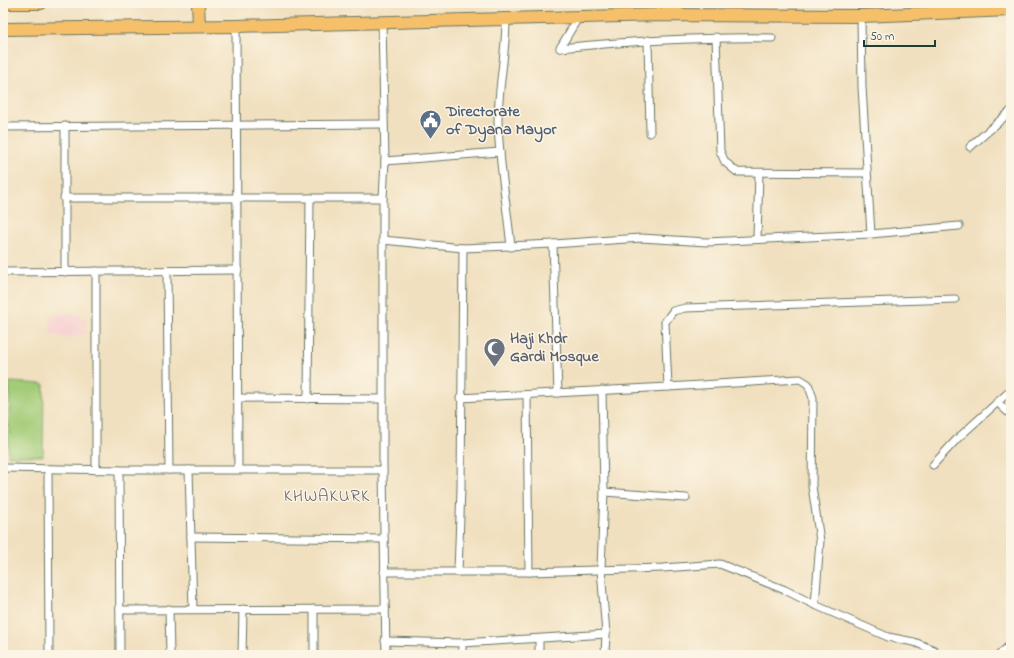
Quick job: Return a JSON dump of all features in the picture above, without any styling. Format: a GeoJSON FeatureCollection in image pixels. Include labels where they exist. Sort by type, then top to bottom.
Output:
{"type":"FeatureCollection","features":[{"type":"Feature","properties":{"kind":"main road"},"geometry":{"type":"LineString","coordinates":[[3,3],[41,3]]}},
{"type":"Feature","properties":{"kind":"main road"},"geometry":{"type":"LineString","coordinates":[[198,3],[199,26]]}},
{"type":"Feature","properties":{"kind":"main road"},"geometry":{"type":"LineString","coordinates":[[661,14],[674,9],[679,3]]}},
{"type":"Feature","properties":{"kind":"main road"},"geometry":{"type":"LineString","coordinates":[[3,29],[236,26],[578,18],[661,14],[861,16],[1011,10]]}},
{"type":"Feature","properties":{"kind":"street"},"geometry":{"type":"LineString","coordinates":[[861,16],[862,87],[870,234]]}},
{"type":"Feature","properties":{"kind":"street"},"geometry":{"type":"LineString","coordinates":[[578,18],[560,48],[648,40],[716,37],[772,38]]}},
{"type":"Feature","properties":{"kind":"street"},"geometry":{"type":"LineString","coordinates":[[506,19],[505,52],[498,121],[500,152],[511,246]]}},
{"type":"Feature","properties":{"kind":"street"},"geometry":{"type":"LineString","coordinates":[[382,22],[383,124],[385,161],[383,198],[382,470],[386,655]]}},
{"type":"Feature","properties":{"kind":"street"},"geometry":{"type":"LineString","coordinates":[[236,26],[238,198],[238,469]]}},
{"type":"Feature","properties":{"kind":"street"},"geometry":{"type":"LineString","coordinates":[[716,37],[720,151],[725,162],[737,172],[866,173]]}},
{"type":"Feature","properties":{"kind":"street"},"geometry":{"type":"LineString","coordinates":[[648,40],[650,133]]}},
{"type":"Feature","properties":{"kind":"street"},"geometry":{"type":"LineString","coordinates":[[970,147],[1011,111]]}},
{"type":"Feature","properties":{"kind":"street"},"geometry":{"type":"LineString","coordinates":[[3,127],[383,124]]}},
{"type":"Feature","properties":{"kind":"street"},"geometry":{"type":"LineString","coordinates":[[65,126],[65,272]]}},
{"type":"Feature","properties":{"kind":"street"},"geometry":{"type":"LineString","coordinates":[[385,161],[500,152]]}},
{"type":"Feature","properties":{"kind":"street"},"geometry":{"type":"LineString","coordinates":[[757,239],[759,173]]}},
{"type":"Feature","properties":{"kind":"street"},"geometry":{"type":"LineString","coordinates":[[64,198],[383,198]]}},
{"type":"Feature","properties":{"kind":"street"},"geometry":{"type":"LineString","coordinates":[[308,399],[310,198]]}},
{"type":"Feature","properties":{"kind":"street"},"geometry":{"type":"LineString","coordinates":[[383,240],[462,248],[641,238],[707,242],[870,234],[959,226]]}},
{"type":"Feature","properties":{"kind":"street"},"geometry":{"type":"LineString","coordinates":[[553,244],[558,393]]}},
{"type":"Feature","properties":{"kind":"street"},"geometry":{"type":"LineString","coordinates":[[458,572],[461,488],[460,398],[462,248]]}},
{"type":"Feature","properties":{"kind":"street"},"geometry":{"type":"LineString","coordinates":[[3,272],[238,270]]}},
{"type":"Feature","properties":{"kind":"street"},"geometry":{"type":"LineString","coordinates":[[96,271],[96,470]]}},
{"type":"Feature","properties":{"kind":"street"},"geometry":{"type":"LineString","coordinates":[[167,271],[169,470]]}},
{"type":"Feature","properties":{"kind":"street"},"geometry":{"type":"LineString","coordinates":[[668,387],[665,322],[673,311],[685,308],[955,299]]}},
{"type":"Feature","properties":{"kind":"street"},"geometry":{"type":"LineString","coordinates":[[460,398],[800,379],[808,384],[814,398],[812,486],[820,541],[815,606]]}},
{"type":"Feature","properties":{"kind":"street"},"geometry":{"type":"LineString","coordinates":[[602,390],[604,492],[601,569],[606,634],[606,655]]}},
{"type":"Feature","properties":{"kind":"street"},"geometry":{"type":"LineString","coordinates":[[933,465],[957,439],[1011,390]]}},
{"type":"Feature","properties":{"kind":"street"},"geometry":{"type":"LineString","coordinates":[[527,395],[529,572]]}},
{"type":"Feature","properties":{"kind":"street"},"geometry":{"type":"LineString","coordinates":[[238,398],[383,400]]}},
{"type":"Feature","properties":{"kind":"street"},"geometry":{"type":"LineString","coordinates":[[997,402],[1011,415]]}},
{"type":"Feature","properties":{"kind":"street"},"geometry":{"type":"LineString","coordinates":[[3,468],[96,470],[382,470]]}},
{"type":"Feature","properties":{"kind":"street"},"geometry":{"type":"LineString","coordinates":[[48,469],[49,655]]}},
{"type":"Feature","properties":{"kind":"street"},"geometry":{"type":"LineString","coordinates":[[119,470],[120,655]]}},
{"type":"Feature","properties":{"kind":"street"},"geometry":{"type":"LineString","coordinates":[[189,470],[192,609]]}},
{"type":"Feature","properties":{"kind":"street"},"geometry":{"type":"LineString","coordinates":[[604,492],[686,498]]}},
{"type":"Feature","properties":{"kind":"street"},"geometry":{"type":"LineString","coordinates":[[191,537],[384,539]]}},
{"type":"Feature","properties":{"kind":"street"},"geometry":{"type":"LineString","coordinates":[[384,572],[529,572],[663,568],[720,564],[785,590],[815,606],[888,637],[914,642],[934,650],[939,655]]}},
{"type":"Feature","properties":{"kind":"street"},"geometry":{"type":"LineString","coordinates":[[169,609],[170,655]]}},
{"type":"Feature","properties":{"kind":"street"},"geometry":{"type":"LineString","coordinates":[[242,655],[243,609]]}},
{"type":"Feature","properties":{"kind":"street"},"geometry":{"type":"LineString","coordinates":[[314,609],[314,655]]}},
{"type":"Feature","properties":{"kind":"street"},"geometry":{"type":"LineString","coordinates":[[120,610],[385,610]]}},
{"type":"Feature","properties":{"kind":"street"},"geometry":{"type":"LineString","coordinates":[[386,641],[462,643],[606,634]]}},
{"type":"Feature","properties":{"kind":"street"},"geometry":{"type":"LineString","coordinates":[[539,639],[539,655]]}},
{"type":"Feature","properties":{"kind":"street"},"geometry":{"type":"LineString","coordinates":[[462,643],[462,655]]}},
{"type":"Feature","properties":{"kind":"street"},"geometry":{"type":"LineString","coordinates":[[999,655],[1011,644]]}},
{"type":"Feature","properties":{"kind":"shaded area"},"geometry":{"type":"Polygon","coordinates":[[[57,314],[79,314],[79,318],[85,317],[85,334],[80,334],[80,337],[56,337],[56,334],[50,334],[50,317],[56,317],[57,314]]]}},
{"type":"Feature","properties":{"kind":"green space"},"geometry":{"type":"Polygon","coordinates":[[[10,382],[44,384],[43,456],[8,456],[10,382]]]}},
{"type":"Feature","properties":{"kind":"place","name":"Directorate of Dyana Mayor"},"geometry":{"type":"Point","coordinates":[431,140]}},
{"type":"Feature","properties":{"kind":"place","name":"Haji Khdr Gardi Mosque"},"geometry":{"type":"Point","coordinates":[495,368]}},
{"type":"Feature","properties":{"kind":"district","name":"KHWAKURK"},"geometry":{"type":"Point","coordinates":[327,496]}}]}
